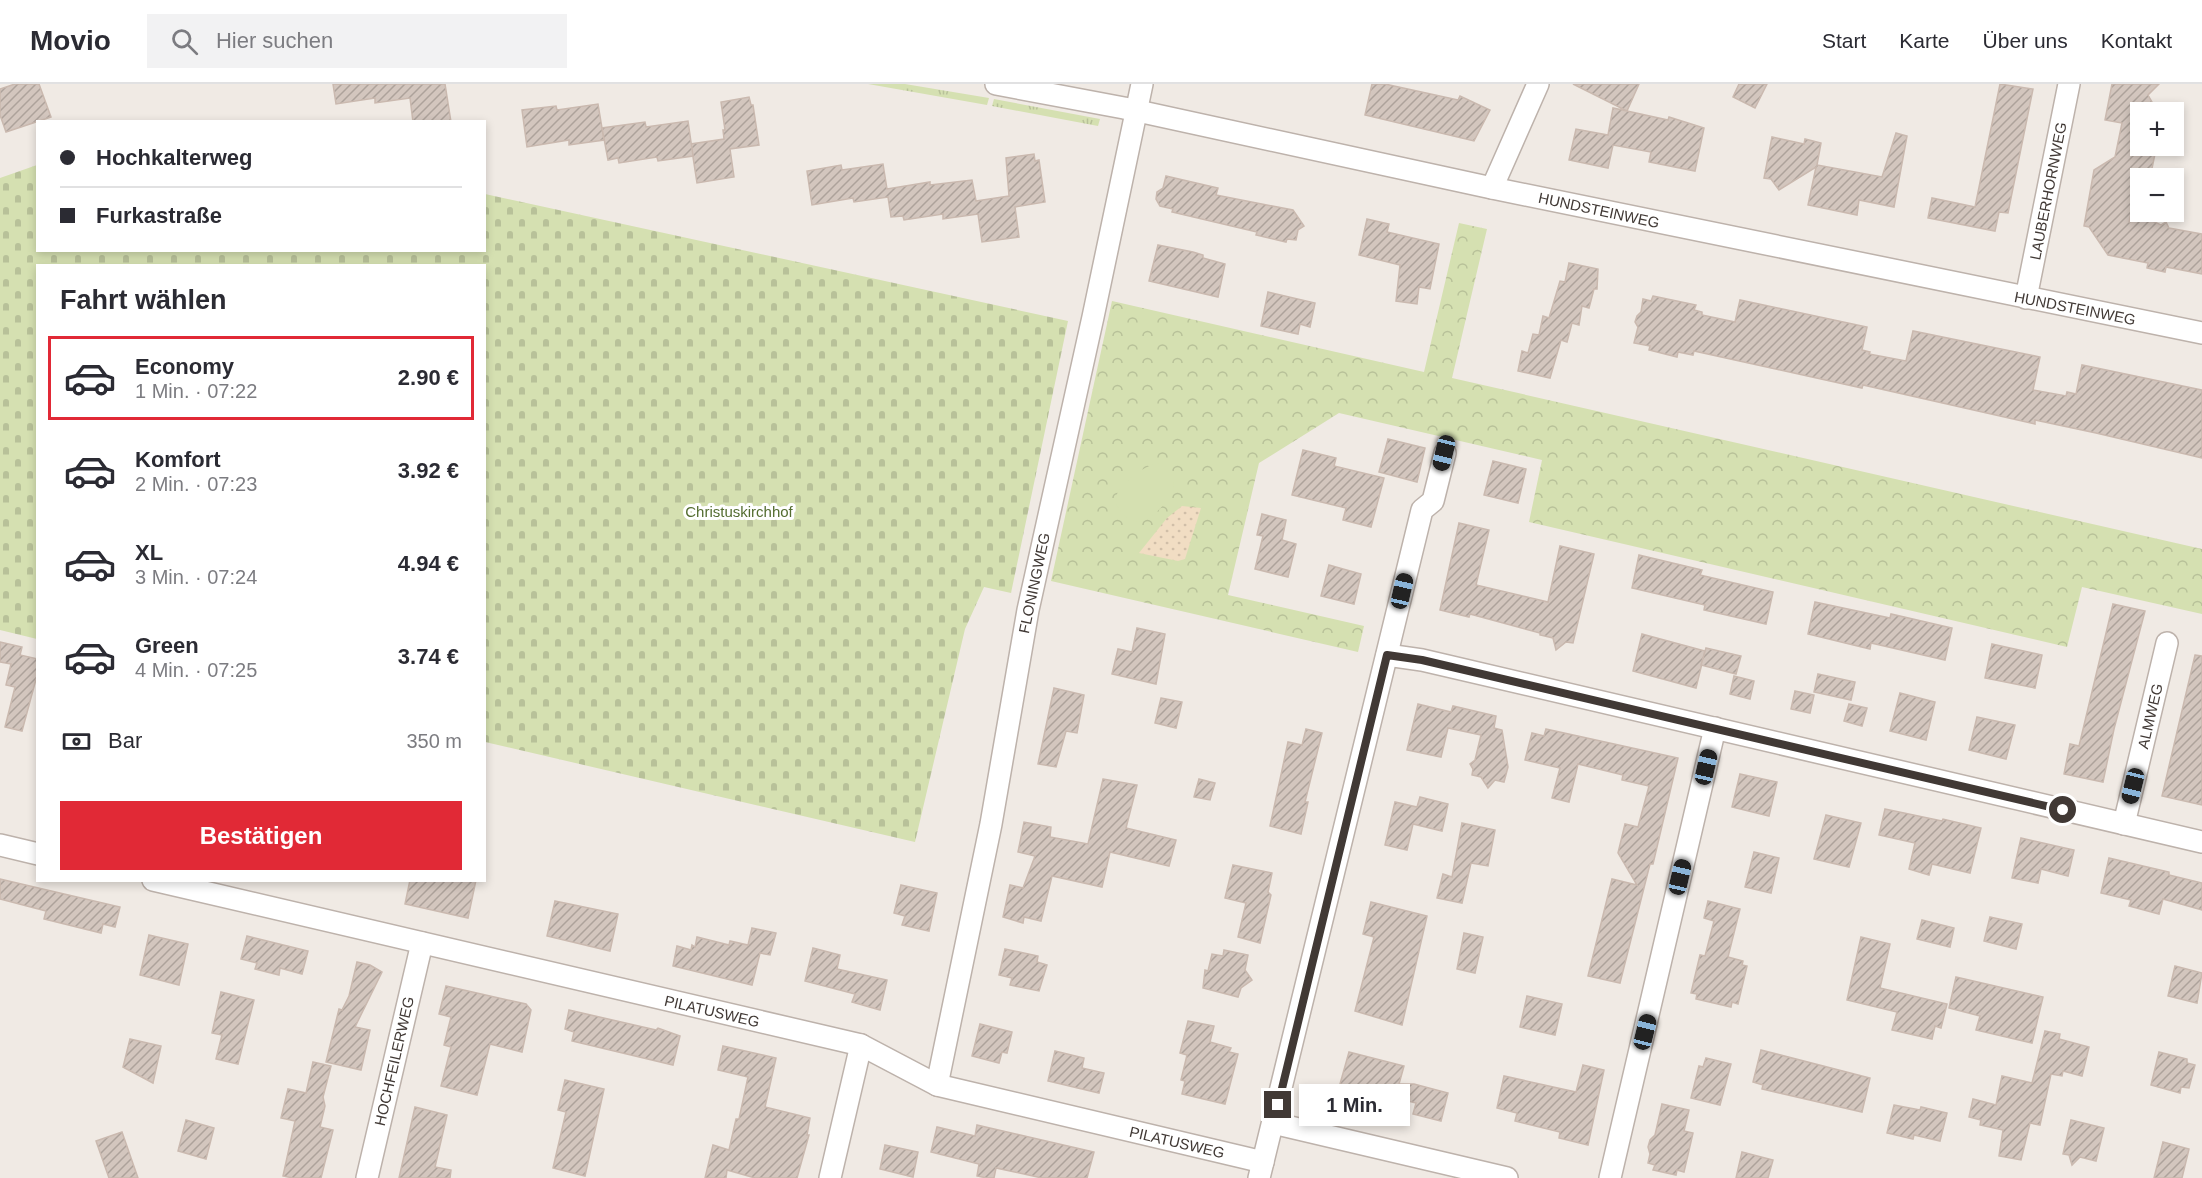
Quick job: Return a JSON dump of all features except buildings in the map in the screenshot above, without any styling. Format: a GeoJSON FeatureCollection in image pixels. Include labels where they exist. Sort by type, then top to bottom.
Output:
{"type":"FeatureCollection","features":[{"type":"Feature","properties":{"kind":"street","name":"HUNDSTEINWEG"},"geometry":{"type":"LineString","coordinates":[[996,84],[1136,110],[1492,188],[2202,333]]}},
{"type":"Feature","properties":{"kind":"street","name":"FLONINGWEG"},"geometry":{"type":"LineString","coordinates":[[937,1085],[991,824],[1028,610],[1142,84]]}},
{"type":"Feature","properties":{"kind":"street"},"geometry":{"type":"LineString","coordinates":[[1492,188],[1538,84]]}},
{"type":"Feature","properties":{"kind":"street","name":"LAUBERHORNWEG"},"geometry":{"type":"LineString","coordinates":[[2026,298],[2069,84]]}},
{"type":"Feature","properties":{"kind":"street"},"geometry":{"type":"LineString","coordinates":[[1261,1170],[1422,510],[1433,501],[1444,453]]}},
{"type":"Feature","properties":{"kind":"street","name":"ALMWEG"},"geometry":{"type":"LineString","coordinates":[[2124,824],[2167,642]]}},
{"type":"Feature","properties":{"kind":"street"},"geometry":{"type":"LineString","coordinates":[[1387,655],[1422,660],[2202,842]]}},
{"type":"Feature","properties":{"kind":"street"},"geometry":{"type":"LineString","coordinates":[[1610,1178],[1714,729]]}},
{"type":"Feature","properties":{"kind":"street"},"geometry":{"type":"LineString","coordinates":[[0,845],[36,854]]}},
{"type":"Feature","properties":{"kind":"street","name":"PILATUSWEG"},"geometry":{"type":"LineString","coordinates":[[162,882],[861,1046],[937,1085],[1261,1170]]}},
{"type":"Feature","properties":{"kind":"street","name":"HOCHFEILERWEG"},"geometry":{"type":"LineString","coordinates":[[367,1178],[422,943]]}},
{"type":"Feature","properties":{"kind":"street"},"geometry":{"type":"LineString","coordinates":[[830,1178],[861,1046]]}},
{"type":"Feature","properties":{"kind":"street"},"geometry":{"type":"LineString","coordinates":[[1273,1123],[1507,1178]]}},
{"type":"Feature","properties":{"kind":"green space"},"geometry":{"type":"Polygon","coordinates":[[[868,84],[905,84],[989,98],[987,105],[868,84]]]}},
{"type":"Feature","properties":{"kind":"green space"},"geometry":{"type":"Polygon","coordinates":[[[994,99],[1100,119],[1098,126],[992,106],[994,99]]]}},
{"type":"Feature","properties":{"kind":"green space","name":"Christuskirchhof"},"geometry":{"type":"Polygon","coordinates":[[[36,165],[36,252],[486,252],[486,194],[1068,321],[1011,593],[984,587],[965,629],[915,842],[486,742],[486,264],[36,264],[36,639],[0,630],[0,178],[36,165]]]}},
{"type":"Feature","properties":{"kind":"green space"},"geometry":{"type":"Polygon","coordinates":[[[1459,223],[1487,229],[1452,378],[2202,549],[2202,614],[2082,587],[2067,647],[1529,522],[1542,460],[1339,413],[1259,463],[1228,595],[1364,626],[1358,652],[1051,581],[1112,301],[1424,372],[1459,223]]]}},
{"type":"Feature","properties":{"kind":"green space"},"geometry":{"type":"Polygon","coordinates":[[[1157,463],[1173,471],[1174,492],[1153,515],[1139,521],[1131,520],[1116,504],[1117,494],[1134,475],[1157,463]]]}},
{"type":"Feature","properties":{"kind":"sand"},"geometry":{"type":"Polygon","coordinates":[[[1182,506],[1201,508],[1185,559],[1178,561],[1139,553],[1167,518],[1182,506]]]}},
{"type":"Feature","properties":{"kind":"route"},"geometry":{"type":"LineString","coordinates":[[1278,1105],[1387,655],[1422,660],[2063,810]]}}]}
